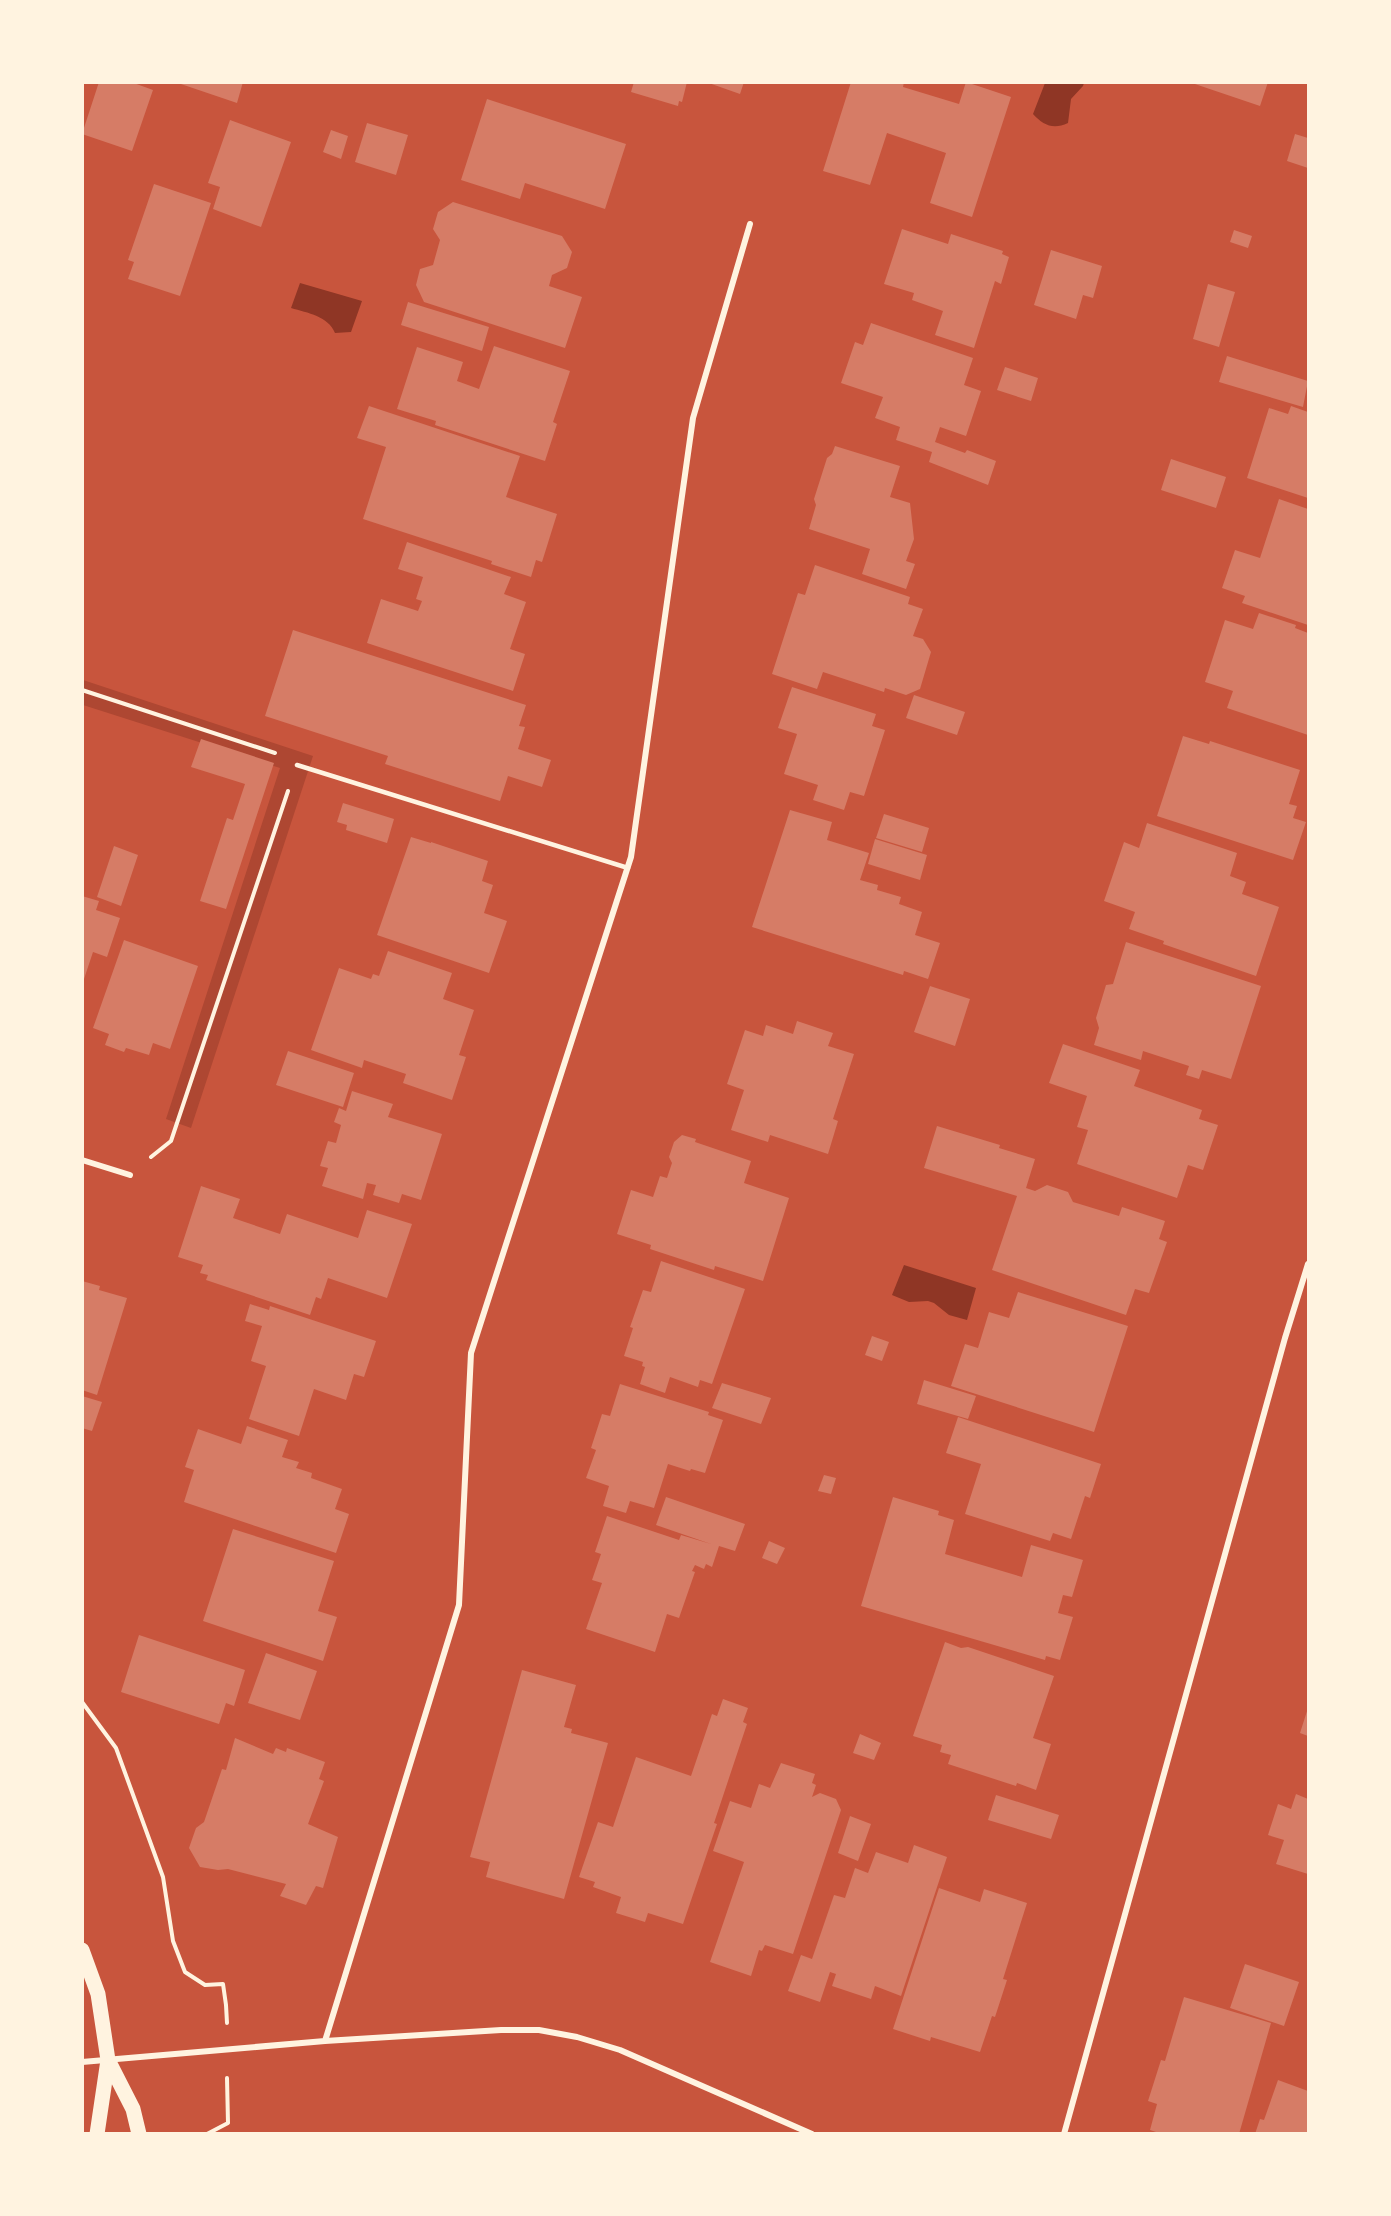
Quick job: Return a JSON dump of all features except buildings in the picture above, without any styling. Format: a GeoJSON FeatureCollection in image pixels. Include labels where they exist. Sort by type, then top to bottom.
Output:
{"type":"FeatureCollection","features":[{"type":"Feature","properties":{"kind":"main road"},"geometry":{"type":"LineString","coordinates":[[82,1950],[98,1994],[108,2060],[97,2133]]}},
{"type":"Feature","properties":{"kind":"main road"},"geometry":{"type":"LineString","coordinates":[[108,2060],[133,2109],[139,2133]]}},
{"type":"Feature","properties":{"kind":"street"},"geometry":{"type":"LineString","coordinates":[[325,2041],[459,1605],[471,1353],[631,857],[693,418],[750,224]]}},
{"type":"Feature","properties":{"kind":"street"},"geometry":{"type":"LineString","coordinates":[[82,1160],[130,1175]]}},
{"type":"Feature","properties":{"kind":"street"},"geometry":{"type":"LineString","coordinates":[[1064,2133],[1308,1264]]}},
{"type":"Feature","properties":{"kind":"street"},"geometry":{"type":"LineString","coordinates":[[82,2062],[325,2041],[501,2030],[539,2030],[577,2037],[620,2050],[812,2133]]}},
{"type":"Feature","properties":{"kind":"lane"},"geometry":{"type":"LineString","coordinates":[[297,765],[628,868]]}},
{"type":"Feature","properties":{"kind":"path"},"geometry":{"type":"LineString","coordinates":[[82,690],[277,754],[297,765],[171,1141],[130,1175]]}},
{"type":"Feature","properties":{"kind":"path"},"geometry":{"type":"LineString","coordinates":[[82,1702],[116,1748],[163,1876],[173,1941],[185,1972],[205,1985],[223,1984],[226,2005]]}},
{"type":"Feature","properties":{"kind":"path"},"geometry":{"type":"LineString","coordinates":[[207,2133],[228,2123],[228,2109]]}},
{"type":"Feature","properties":{"kind":"shaded area"},"geometry":{"type":"Polygon","coordinates":[[[1045,83],[1084,83],[1071,99],[1068,123],[1058,126],[1049,125],[1033,114],[1045,83]]]}},
{"type":"Feature","properties":{"kind":"shaded area"},"geometry":{"type":"Polygon","coordinates":[[[300,283],[362,301],[351,332],[335,333],[332,327],[322,319],[291,308],[300,283]]]}},
{"type":"Feature","properties":{"kind":"shaded area"},"geometry":{"type":"Polygon","coordinates":[[[83,680],[313,756],[191,1128],[166,1119],[280,768],[83,705],[83,680]]]}},
{"type":"Feature","properties":{"kind":"shaded area"},"geometry":{"type":"Polygon","coordinates":[[[904,1265],[976,1288],[967,1320],[949,1315],[928,1301],[909,1302],[892,1295],[904,1265]]]}}]}
